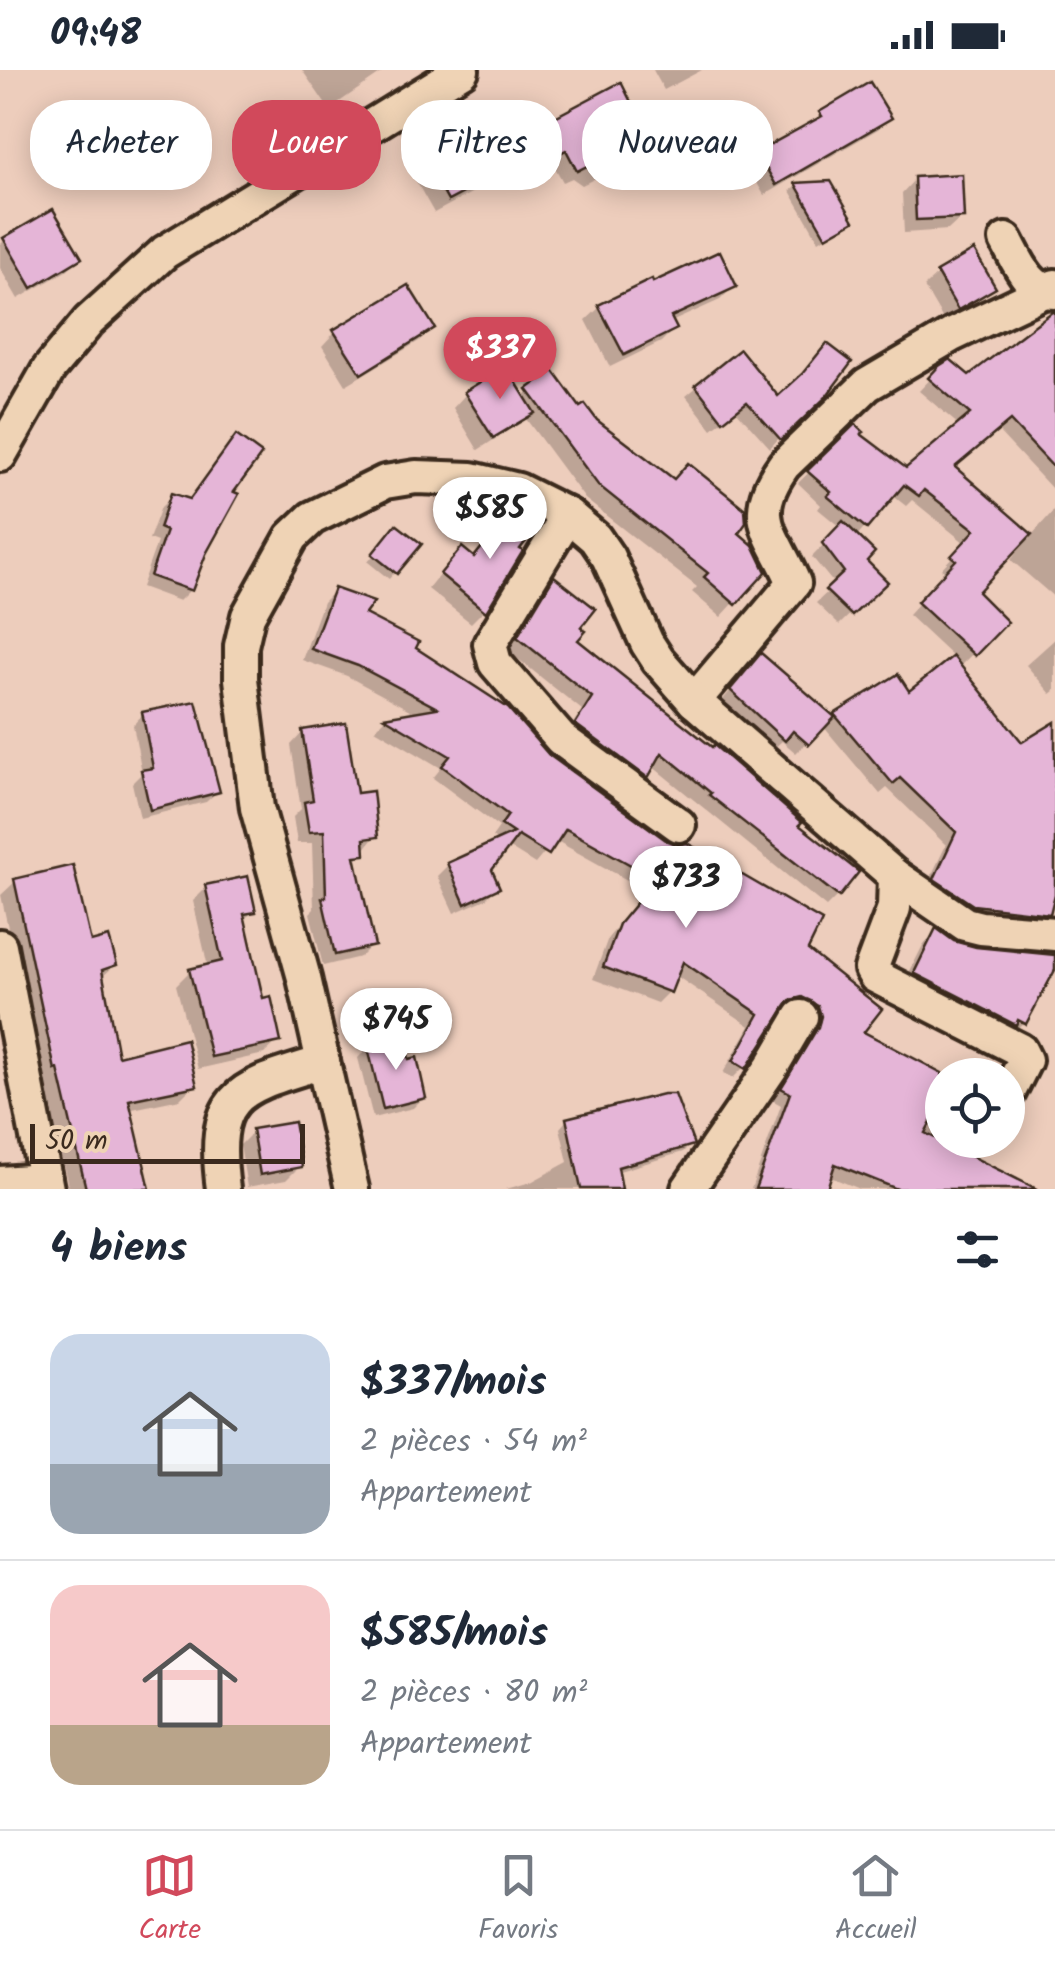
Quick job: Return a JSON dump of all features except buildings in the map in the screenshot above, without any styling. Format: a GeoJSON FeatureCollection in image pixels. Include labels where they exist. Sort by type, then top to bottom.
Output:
{"type":"FeatureCollection","features":[{"type":"Feature","properties":{"kind":"street"},"geometry":{"type":"LineString","coordinates":[[0,455],[48,369],[90,321],[164,252],[462,70]]}},
{"type":"Feature","properties":{"kind":"street"},"geometry":{"type":"LineString","coordinates":[[1006,240],[1030,282],[1052,290]]}},
{"type":"Feature","properties":{"kind":"street"},"geometry":{"type":"LineString","coordinates":[[694,701],[794,583],[763,513],[773,480],[784,465],[867,385],[952,335],[1052,290]]}},
{"type":"Feature","properties":{"kind":"street"},"geometry":{"type":"LineString","coordinates":[[352,1189],[304,978],[257,808],[241,679],[242,646],[248,616],[292,536],[312,518],[386,482],[416,477],[472,479],[518,490],[568,515],[595,538],[608,557],[647,642],[694,701],[895,876],[965,924],[1055,934]]}},
{"type":"Feature","properties":{"kind":"street"},"geometry":{"type":"LineString","coordinates":[[568,515],[490,644],[491,653],[561,740],[679,825]]}},
{"type":"Feature","properties":{"kind":"street"},"geometry":{"type":"LineString","coordinates":[[895,876],[894,908],[871,969],[874,976],[1020,1050],[1024,1058]]}},
{"type":"Feature","properties":{"kind":"street"},"geometry":{"type":"LineString","coordinates":[[0,946],[46,1185],[0,1183]]}},
{"type":"Feature","properties":{"kind":"street"},"geometry":{"type":"LineString","coordinates":[[688,1189],[801,1017]]}},
{"type":"Feature","properties":{"kind":"street"},"geometry":{"type":"LineString","coordinates":[[223,1189],[217,1146],[222,1120],[244,1089],[323,1062]]}}]}
